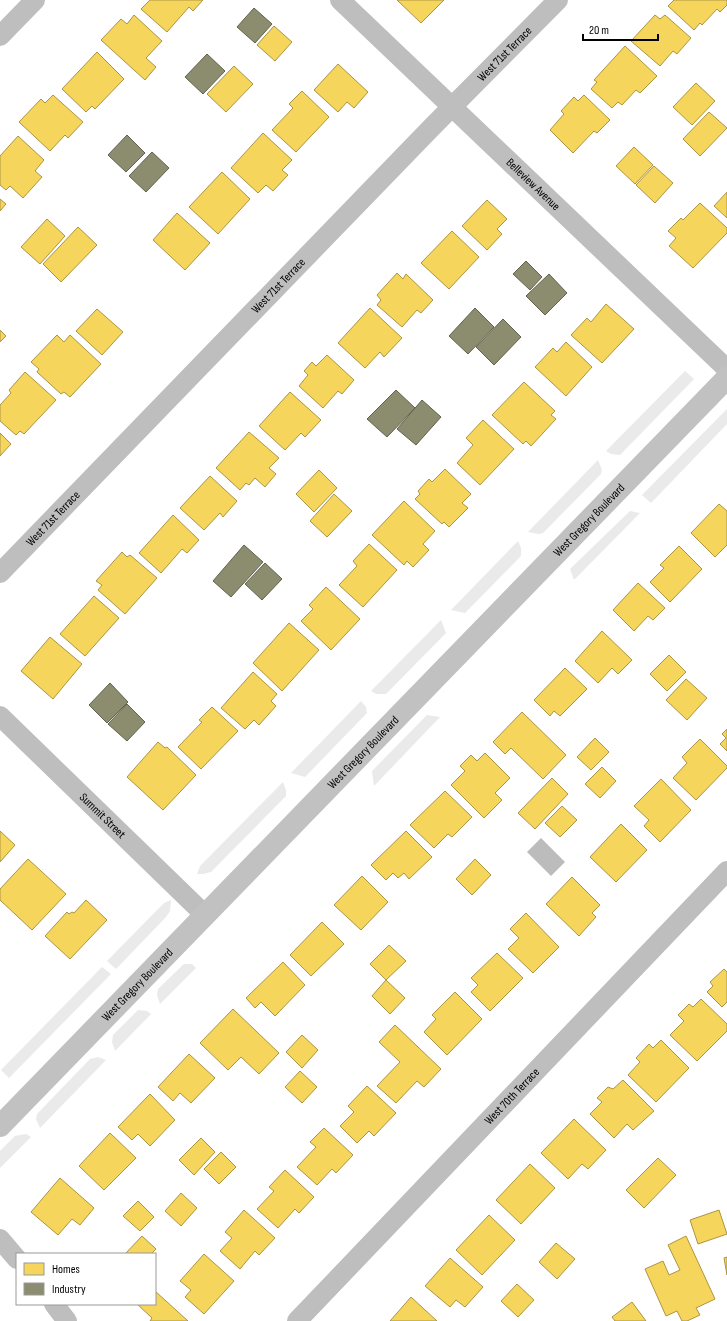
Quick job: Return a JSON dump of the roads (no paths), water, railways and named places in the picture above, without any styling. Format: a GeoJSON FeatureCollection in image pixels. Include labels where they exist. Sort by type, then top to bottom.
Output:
{"type":"FeatureCollection","features":[{"type":"Feature","properties":{"kind":"main road","name":"West Gregory Boulevard"},"geometry":{"type":"LineString","coordinates":[[0,1126],[727,378]]}},
{"type":"Feature","properties":{"kind":"street"},"geometry":{"type":"LineString","coordinates":[[0,36],[35,0]]}},
{"type":"Feature","properties":{"kind":"street","name":"Belleview Avenue"},"geometry":{"type":"LineString","coordinates":[[340,0],[727,369]]}},
{"type":"Feature","properties":{"kind":"street","name":"West 71st Terrace"},"geometry":{"type":"LineString","coordinates":[[0,573],[452,107],[558,0]]}},
{"type":"Feature","properties":{"kind":"street","name":"Summit Street"},"geometry":{"type":"LineString","coordinates":[[0,716],[205,915]]}},
{"type":"Feature","properties":{"kind":"street","name":"West 70th Terrace"},"geometry":{"type":"LineString","coordinates":[[297,1321],[727,871]]}},
{"type":"Feature","properties":{"kind":"street"},"geometry":{"type":"LineString","coordinates":[[0,1239],[16,1258]]}},
{"type":"Feature","properties":{"kind":"street"},"geometry":{"type":"LineString","coordinates":[[55,1305],[68,1321]]}}]}
